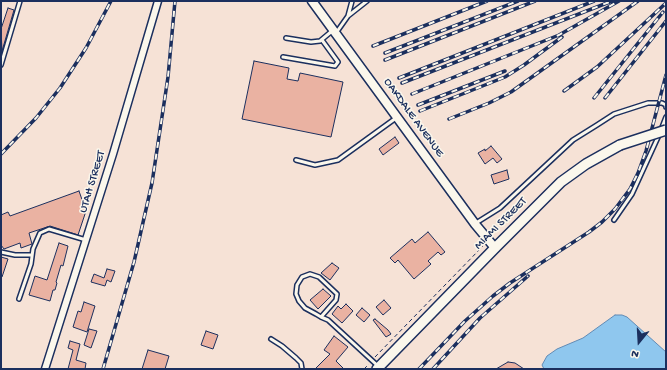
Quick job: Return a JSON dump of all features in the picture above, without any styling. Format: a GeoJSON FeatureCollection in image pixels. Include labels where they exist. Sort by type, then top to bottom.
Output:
{"type":"FeatureCollection","features":[{"type":"Feature","properties":{"kind":"main road","name":"MIAMI STREET"},"geometry":{"type":"LineString","coordinates":[[378,368],[494,248],[561,182],[586,164],[620,145],[666,130]]}},
{"type":"Feature","properties":{"kind":"street","name":"UTAH STREET"},"geometry":{"type":"LineString","coordinates":[[45,369],[115,148],[158,1]]}},
{"type":"Feature","properties":{"kind":"street","name":"OAKDALE AVENUE"},"geometry":{"type":"LineString","coordinates":[[312,1],[494,248]]}},
{"type":"Feature","properties":{"kind":"lane"},"geometry":{"type":"LineString","coordinates":[[1,65],[20,1]]}},
{"type":"Feature","properties":{"kind":"lane"},"geometry":{"type":"LineString","coordinates":[[348,16],[352,1]]}},
{"type":"Feature","properties":{"kind":"lane"},"geometry":{"type":"LineString","coordinates":[[286,38],[312,42],[322,40],[335,32],[348,16],[367,1]]}},
{"type":"Feature","properties":{"kind":"lane"},"geometry":{"type":"LineString","coordinates":[[283,57],[336,66],[338,62],[322,40]]}},
{"type":"Feature","properties":{"kind":"lane"},"geometry":{"type":"LineString","coordinates":[[475,224],[500,208],[573,140],[614,114],[648,103],[658,103],[666,106]]}},
{"type":"Feature","properties":{"kind":"lane"},"geometry":{"type":"LineString","coordinates":[[296,160],[315,165],[338,160],[398,117]]}},
{"type":"Feature","properties":{"kind":"lane"},"geometry":{"type":"LineString","coordinates":[[614,220],[632,194],[666,117]]}},
{"type":"Feature","properties":{"kind":"lane"},"geometry":{"type":"LineString","coordinates":[[19,299],[40,233],[49,229],[86,240]]}},
{"type":"Feature","properties":{"kind":"lane"},"geometry":{"type":"LineString","coordinates":[[1,252],[15,255],[32,255]]}},
{"type":"Feature","properties":{"kind":"lane"},"geometry":{"type":"LineString","coordinates":[[321,317],[336,300],[337,294],[319,277],[310,274],[302,277],[296,285],[296,294],[299,301],[305,308],[321,317],[328,320],[372,360],[378,368]]}},
{"type":"Feature","properties":{"kind":"lane"},"geometry":{"type":"LineString","coordinates":[[271,339],[296,358],[301,363],[302,369]]}},
{"type":"Feature","properties":{"kind":"path"},"geometry":{"type":"LineString","coordinates":[[364,369],[488,240]]}},
{"type":"Feature","properties":{"kind":"water"},"geometry":{"type":"Polygon","coordinates":[[[615,315],[627,317],[666,352],[666,369],[544,369],[542,365],[547,356],[557,349],[583,338],[615,315]]]}},
{"type":"Feature","properties":{"kind":"building"},"geometry":{"type":"Polygon","coordinates":[[[8,8],[14,10],[2,51],[1,29],[8,8]]]}},
{"type":"Feature","properties":{"kind":"building"},"geometry":{"type":"Polygon","coordinates":[[[254,61],[289,68],[287,79],[298,81],[300,73],[343,82],[331,137],[242,119],[254,61]]]}},
{"type":"Feature","properties":{"kind":"building"},"geometry":{"type":"Polygon","coordinates":[[[395,137],[399,143],[383,155],[379,149],[395,137]]]}},
{"type":"Feature","properties":{"kind":"building"},"geometry":{"type":"Polygon","coordinates":[[[491,146],[502,159],[497,163],[493,158],[485,164],[478,153],[485,149],[485,151],[491,146]]]}},
{"type":"Feature","properties":{"kind":"building"},"geometry":{"type":"Polygon","coordinates":[[[507,170],[509,179],[494,184],[491,175],[507,170]]]}},
{"type":"Feature","properties":{"kind":"building"},"geometry":{"type":"Polygon","coordinates":[[[79,191],[86,211],[78,235],[50,226],[29,233],[32,244],[21,248],[20,243],[4,249],[1,245],[1,215],[8,212],[10,216],[79,191]]]}},
{"type":"Feature","properties":{"kind":"building"},"geometry":{"type":"Polygon","coordinates":[[[428,232],[445,252],[441,255],[438,252],[428,261],[431,264],[414,279],[398,260],[395,263],[390,258],[412,239],[415,243],[428,232]]]}},
{"type":"Feature","properties":{"kind":"building"},"geometry":{"type":"Polygon","coordinates":[[[59,243],[68,246],[63,266],[61,265],[55,290],[53,290],[50,301],[29,295],[35,276],[47,280],[59,243]]]}},
{"type":"Feature","properties":{"kind":"building"},"geometry":{"type":"Polygon","coordinates":[[[1,257],[8,259],[2,277],[1,277],[1,257]]]}},
{"type":"Feature","properties":{"kind":"building"},"geometry":{"type":"Polygon","coordinates":[[[332,263],[339,268],[330,280],[321,273],[332,263]]]}},
{"type":"Feature","properties":{"kind":"building"},"geometry":{"type":"Polygon","coordinates":[[[107,269],[115,271],[111,282],[107,280],[105,286],[91,282],[94,274],[104,278],[107,269]]]}},
{"type":"Feature","properties":{"kind":"building"},"geometry":{"type":"Polygon","coordinates":[[[323,289],[331,296],[318,309],[310,300],[323,289]]]}},
{"type":"Feature","properties":{"kind":"building"},"geometry":{"type":"Polygon","coordinates":[[[384,300],[391,308],[383,315],[376,307],[384,300]]]}},
{"type":"Feature","properties":{"kind":"building"},"geometry":{"type":"Polygon","coordinates":[[[84,302],[95,306],[87,332],[73,327],[78,311],[81,312],[84,302]]]}},
{"type":"Feature","properties":{"kind":"building"},"geometry":{"type":"Polygon","coordinates":[[[346,304],[353,311],[342,323],[332,314],[338,306],[341,309],[346,304]]]}},
{"type":"Feature","properties":{"kind":"building"},"geometry":{"type":"Polygon","coordinates":[[[362,308],[370,315],[364,322],[356,315],[362,308]]]}},
{"type":"Feature","properties":{"kind":"building"},"geometry":{"type":"Polygon","coordinates":[[[375,319],[391,334],[386,337],[373,320],[375,319]]]}},
{"type":"Feature","properties":{"kind":"building"},"geometry":{"type":"Polygon","coordinates":[[[89,329],[97,331],[91,348],[84,345],[89,329]]]}},
{"type":"Feature","properties":{"kind":"building"},"geometry":{"type":"Polygon","coordinates":[[[206,331],[218,335],[213,349],[201,345],[206,331]]]}},
{"type":"Feature","properties":{"kind":"building"},"geometry":{"type":"Polygon","coordinates":[[[334,336],[348,347],[336,361],[344,369],[315,369],[330,354],[324,350],[334,336]]]}},
{"type":"Feature","properties":{"kind":"building"},"geometry":{"type":"Polygon","coordinates":[[[70,341],[80,344],[76,360],[86,363],[85,369],[68,369],[73,350],[68,348],[70,341]]]}},
{"type":"Feature","properties":{"kind":"building"},"geometry":{"type":"Polygon","coordinates":[[[148,350],[169,356],[165,369],[142,369],[148,350]]]}},
{"type":"Feature","properties":{"kind":"building"},"geometry":{"type":"Polygon","coordinates":[[[508,362],[515,363],[524,369],[496,369],[508,362]]]}},
{"type":"Feature","properties":{"kind":"railway"},"geometry":{"type":"LineString","coordinates":[[1,154],[36,118],[60,88],[86,48],[111,1]]}},
{"type":"Feature","properties":{"kind":"railway"},"geometry":{"type":"LineString","coordinates":[[103,369],[134,262],[152,183],[168,77],[175,1]]}},
{"type":"Feature","properties":{"kind":"railway"},"geometry":{"type":"LineString","coordinates":[[373,46],[487,1]]}},
{"type":"Feature","properties":{"kind":"railway"},"geometry":{"type":"LineString","coordinates":[[385,53],[518,1]]}},
{"type":"Feature","properties":{"kind":"railway"},"geometry":{"type":"LineString","coordinates":[[385,60],[535,1]]}},
{"type":"Feature","properties":{"kind":"railway"},"geometry":{"type":"LineString","coordinates":[[399,78],[594,1]]}},
{"type":"Feature","properties":{"kind":"railway"},"geometry":{"type":"LineString","coordinates":[[402,83],[612,1]]}},
{"type":"Feature","properties":{"kind":"railway"},"geometry":{"type":"LineString","coordinates":[[412,94],[559,35],[619,1]]}},
{"type":"Feature","properties":{"kind":"railway"},"geometry":{"type":"LineString","coordinates":[[449,119],[489,103],[511,92],[638,1]]}},
{"type":"Feature","properties":{"kind":"railway"},"geometry":{"type":"LineString","coordinates":[[564,91],[597,67],[666,3]]}},
{"type":"Feature","properties":{"kind":"railway"},"geometry":{"type":"LineString","coordinates":[[594,98],[663,12]]}},
{"type":"Feature","properties":{"kind":"railway"},"geometry":{"type":"LineString","coordinates":[[605,98],[666,21]]}},
{"type":"Feature","properties":{"kind":"railway"},"geometry":{"type":"LineString","coordinates":[[420,111],[505,77],[562,37]]}},
{"type":"Feature","properties":{"kind":"railway"},"geometry":{"type":"LineString","coordinates":[[418,105],[505,71]]}},
{"type":"Feature","properties":{"kind":"railway"},"geometry":{"type":"LineString","coordinates":[[419,369],[465,321],[493,296],[510,283],[589,232],[615,209],[630,189],[638,173],[646,151],[666,75]]}},
{"type":"Feature","properties":{"kind":"railway"},"geometry":{"type":"LineString","coordinates":[[433,369],[480,318],[528,276]]}}]}
